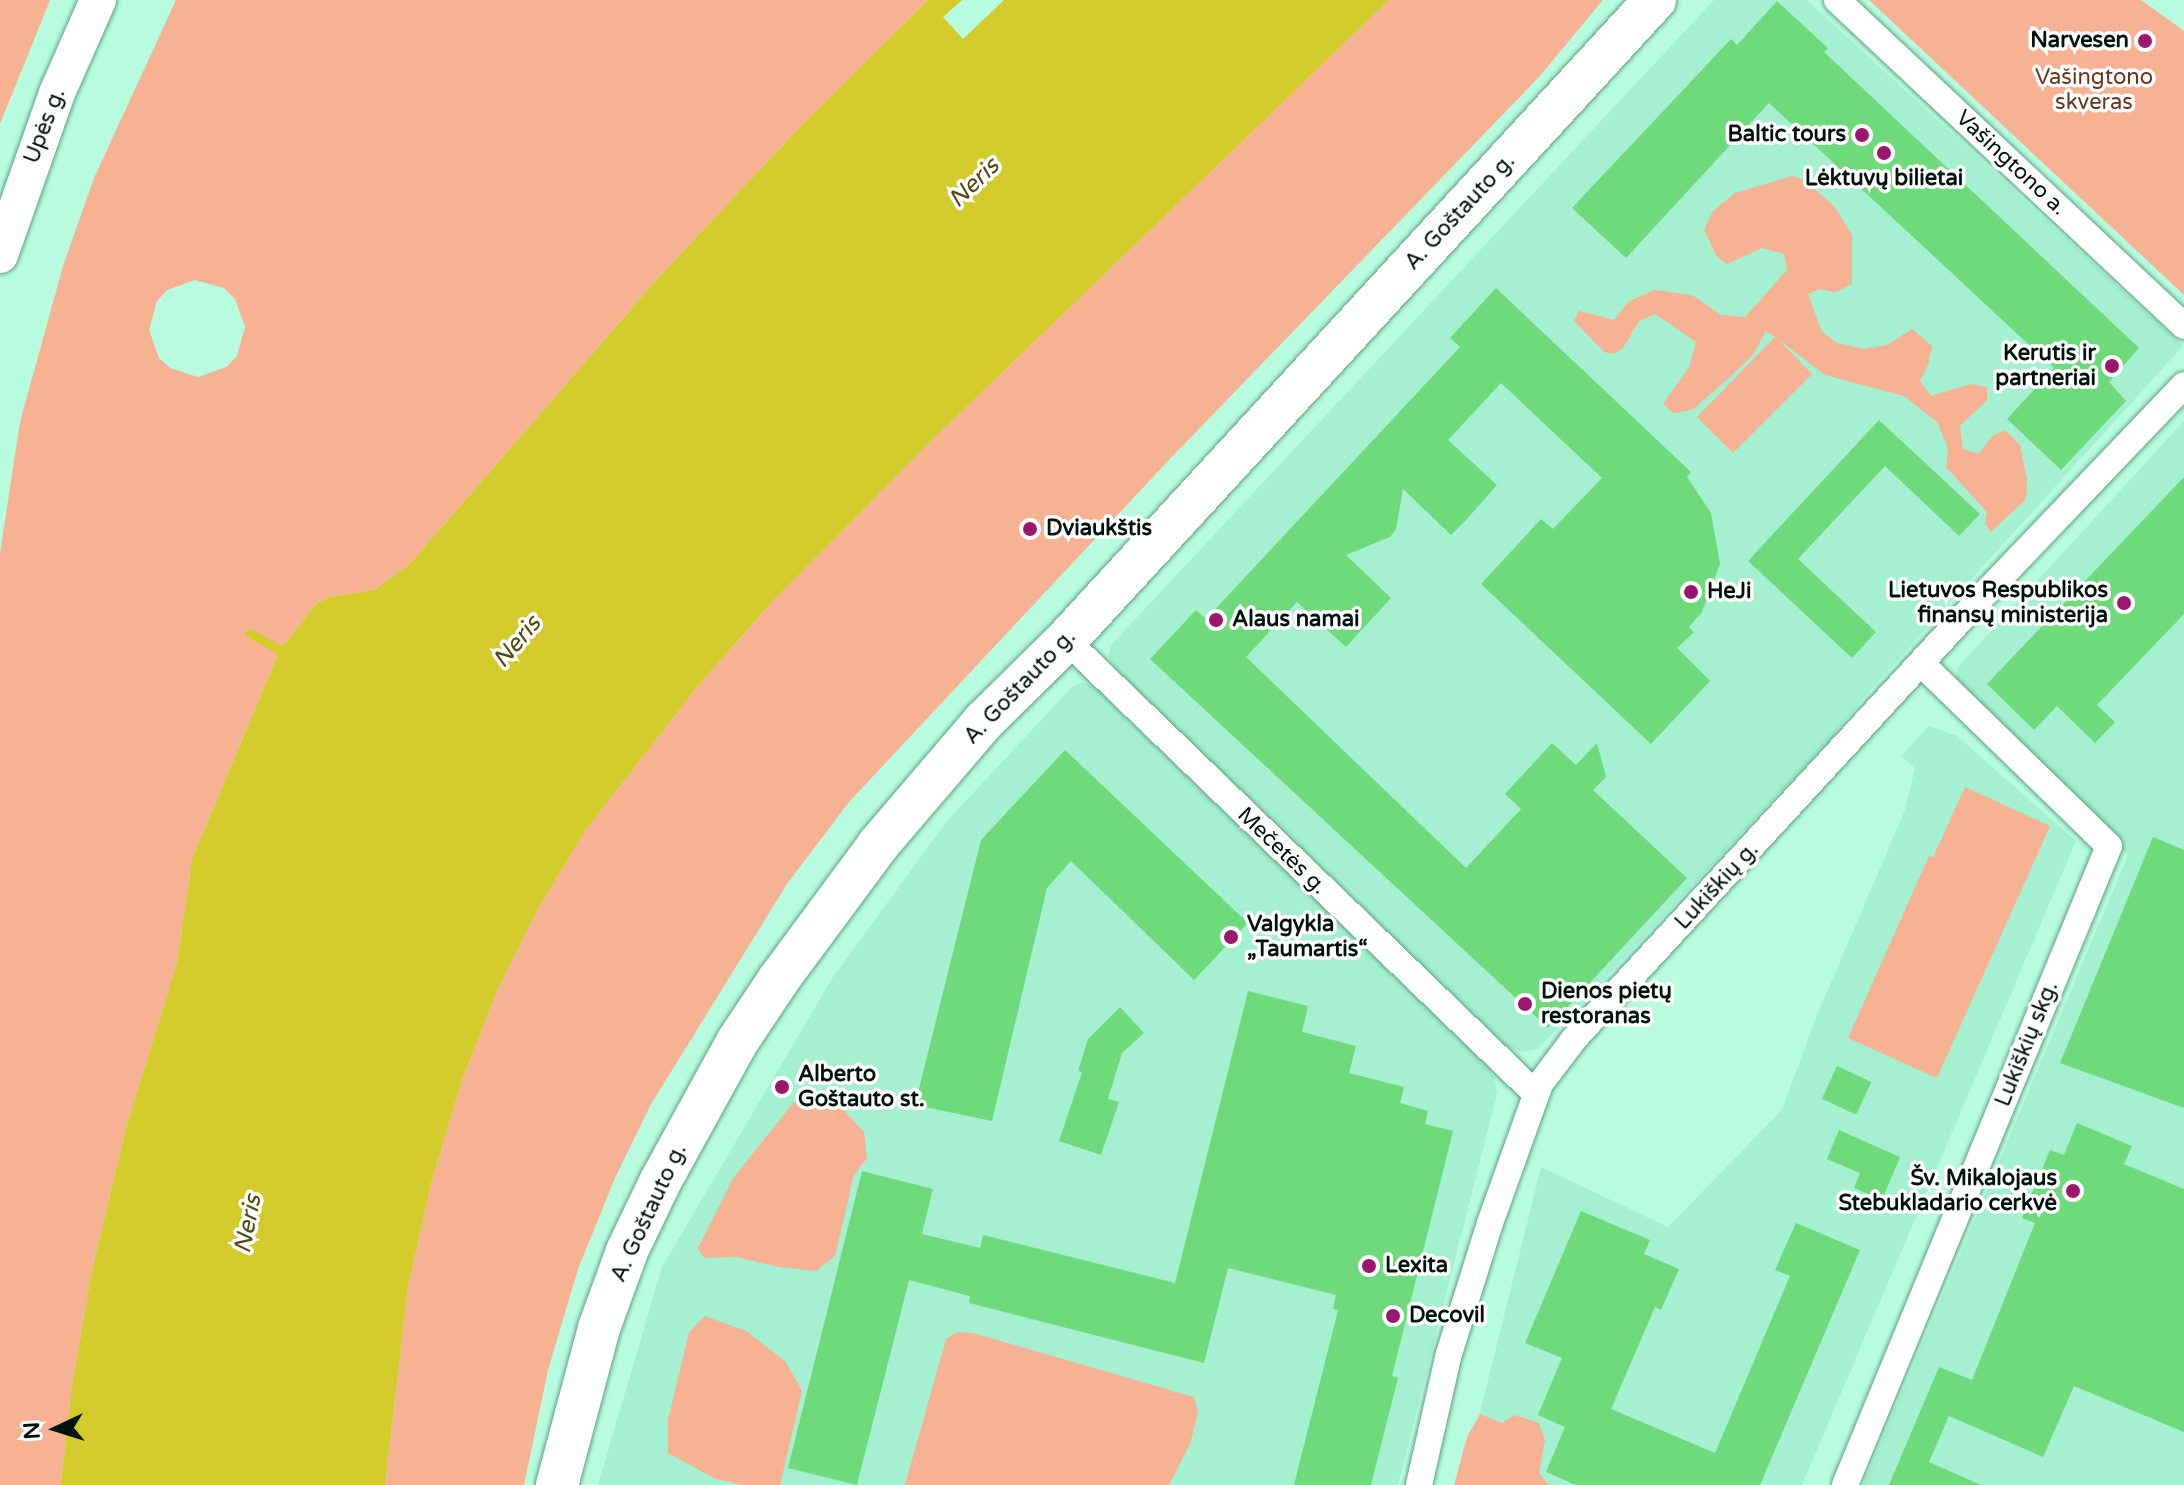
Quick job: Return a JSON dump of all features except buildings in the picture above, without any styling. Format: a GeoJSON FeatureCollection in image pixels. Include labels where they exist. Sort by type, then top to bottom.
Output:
{"type":"FeatureCollection","features":[{"type":"Feature","properties":{"kind":"main road","name":"A. Goštauto g."},"geometry":{"type":"LineString","coordinates":[[557,1485],[579,1391],[627,1251],[660,1182],[737,1042],[878,845],[984,721],[1066,640],[1655,0]]}},
{"type":"Feature","properties":{"kind":"street","name":"Upės g."},"geometry":{"type":"LineString","coordinates":[[0,255],[57,93],[98,0]]}},
{"type":"Feature","properties":{"kind":"street","name":"Vašingtono a."},"geometry":{"type":"LineString","coordinates":[[1837,0],[2184,326]]}},
{"type":"Feature","properties":{"kind":"street","name":"Lukiškių g."},"geometry":{"type":"LineString","coordinates":[[1419,1485],[1448,1357],[1535,1093],[1574,1039],[1921,663],[2184,385]]}},
{"type":"Feature","properties":{"kind":"street","name":"Mečetės g."},"geometry":{"type":"LineString","coordinates":[[1066,640],[1535,1093]]}},
{"type":"Feature","properties":{"kind":"street","name":"Lukiškių skg."},"geometry":{"type":"LineString","coordinates":[[1845,1485],[2109,846],[1921,663]]}},
{"type":"Feature","properties":{"kind":"shaded area"},"geometry":{"type":"Polygon","coordinates":[[[1714,0],[1807,0],[2183,346],[1868,693],[1827,743],[1538,1049],[1521,1052],[1506,1045],[1114,667],[1108,655],[1112,644],[1714,0]]]}},
{"type":"Feature","properties":{"kind":"shaded area"},"geometry":{"type":"Polygon","coordinates":[[[2184,421],[2184,1485],[1863,1485],[2128,855],[1960,694],[1954,682],[1958,667],[2184,421]]]}},
{"type":"Feature","properties":{"kind":"shaded area"},"geometry":{"type":"Polygon","coordinates":[[[1083,682],[1094,687],[1486,1065],[1494,1077],[1497,1093],[1398,1485],[598,1485],[662,1267],[833,977],[947,821],[1073,686],[1083,682]]]}},
{"type":"Feature","properties":{"kind":"shaded area"},"geometry":{"type":"Polygon","coordinates":[[[1929,726],[1957,736],[2076,841],[1802,1485],[1462,1485],[1541,1167],[1668,1227],[1782,1110],[1815,1020],[1905,810],[1915,768],[1901,756],[1929,726]]]}},
{"type":"Feature","properties":{"kind":"green space"},"geometry":{"type":"Polygon","coordinates":[[[0,0],[50,0],[0,124],[0,0]]]}},
{"type":"Feature","properties":{"kind":"green space"},"geometry":{"type":"Polygon","coordinates":[[[176,0],[928,0],[801,126],[659,277],[409,565],[374,590],[329,597],[317,603],[280,650],[192,859],[177,963],[126,1128],[91,1275],[71,1393],[61,1485],[0,1485],[0,553],[20,422],[63,266],[94,178],[176,0]],[[195,280],[167,290],[157,301],[149,330],[159,358],[170,368],[198,377],[226,367],[237,356],[245,327],[235,299],[224,288],[195,280]]]}},
{"type":"Feature","properties":{"kind":"green space"},"geometry":{"type":"Polygon","coordinates":[[[1389,0],[1603,0],[1539,77],[1168,461],[849,802],[787,884],[650,1106],[615,1178],[578,1269],[548,1370],[524,1485],[385,1485],[408,1287],[432,1180],[462,1080],[497,991],[539,907],[585,831],[697,687],[769,605],[930,442],[1389,0]]]}},
{"type":"Feature","properties":{"kind":"green space","name":"Vašingtono skveras"},"geometry":{"type":"Polygon","coordinates":[[[1869,0],[2141,0],[2184,31],[2184,295],[1869,0]]]}},
{"type":"Feature","properties":{"kind":"green space"},"geometry":{"type":"Polygon","coordinates":[[[1792,176],[1804,180],[1835,207],[1852,235],[1852,284],[1836,292],[1820,289],[1808,294],[1822,332],[1837,343],[1864,349],[1887,345],[1912,329],[1932,346],[1920,381],[1931,396],[1971,384],[1987,387],[1987,400],[1960,426],[1963,449],[1978,454],[1992,436],[2005,430],[2020,445],[2027,479],[2026,499],[1991,532],[1985,524],[1987,512],[1946,467],[1948,448],[1937,422],[1904,396],[1825,375],[1779,340],[1812,374],[1733,453],[1697,417],[1775,337],[1766,331],[1753,355],[1720,386],[1692,410],[1673,413],[1663,404],[1689,367],[1696,342],[1655,314],[1639,321],[1623,348],[1614,354],[1604,352],[1574,321],[1579,311],[1614,320],[1629,301],[1654,290],[1692,295],[1721,315],[1745,317],[1787,270],[1784,254],[1762,248],[1727,264],[1717,257],[1704,230],[1713,211],[1735,193],[1792,176]]]}},
{"type":"Feature","properties":{"kind":"green space"},"geometry":{"type":"Polygon","coordinates":[[[1965,787],[2050,826],[1937,1078],[1848,1038],[1929,856],[1933,857],[1965,787]]]}},
{"type":"Feature","properties":{"kind":"green space"},"geometry":{"type":"Polygon","coordinates":[[[824,1089],[864,1132],[867,1158],[854,1175],[835,1256],[816,1271],[779,1267],[736,1257],[704,1258],[698,1248],[734,1177],[794,1102],[824,1089]]]}},
{"type":"Feature","properties":{"kind":"green space"},"geometry":{"type":"Polygon","coordinates":[[[705,1316],[746,1331],[785,1361],[802,1391],[780,1485],[742,1485],[714,1478],[668,1453],[668,1420],[689,1332],[705,1316]]]}},
{"type":"Feature","properties":{"kind":"green space"},"geometry":{"type":"Polygon","coordinates":[[[958,1332],[973,1333],[1194,1397],[1198,1413],[1190,1444],[1169,1485],[905,1485],[946,1339],[958,1332]]]}},
{"type":"Feature","properties":{"kind":"green space"},"geometry":{"type":"Polygon","coordinates":[[[1480,1414],[1502,1423],[1515,1415],[1539,1423],[1545,1440],[1539,1473],[1549,1485],[1454,1485],[1467,1437],[1480,1414]]]}},
{"type":"Feature","properties":{"kind":"water","name":"Neris"},"geometry":{"type":"Polygon","coordinates":[[[928,0],[1389,0],[930,442],[769,605],[697,687],[585,831],[539,907],[497,991],[462,1080],[432,1180],[408,1287],[385,1485],[61,1485],[71,1393],[91,1275],[126,1128],[177,963],[192,859],[280,650],[317,603],[329,597],[374,590],[409,565],[659,277],[801,126],[928,0]]]}},
{"type":"Feature","properties":{"kind":"pier"},"geometry":{"type":"Polygon","coordinates":[[[962,0],[1004,0],[963,39],[943,17],[962,0]]]}},
{"type":"Feature","properties":{"kind":"waterway"},"geometry":{"type":"LineString","coordinates":[[250,633],[289,655]]}},
{"type":"Feature","properties":{"kind":"place","name":"Narvesen"},"geometry":{"type":"Point","coordinates":[2145,41]}},
{"type":"Feature","properties":{"kind":"place","name":"Baltic tours"},"geometry":{"type":"Point","coordinates":[1862,135]}},
{"type":"Feature","properties":{"kind":"place","name":"Lėktuvų bilietai"},"geometry":{"type":"Point","coordinates":[1884,153]}},
{"type":"Feature","properties":{"kind":"place","name":"Kerutis ir partneriai"},"geometry":{"type":"Point","coordinates":[2112,366]}},
{"type":"Feature","properties":{"kind":"place","name":"Dviaukštis"},"geometry":{"type":"Point","coordinates":[1030,529]}},
{"type":"Feature","properties":{"kind":"place","name":"HeJi"},"geometry":{"type":"Point","coordinates":[1691,592]}},
{"type":"Feature","properties":{"kind":"place","name":"Lietuvos Respublikos finansų ministerija"},"geometry":{"type":"Point","coordinates":[2124,603]}},
{"type":"Feature","properties":{"kind":"place","name":"Alaus namai"},"geometry":{"type":"Point","coordinates":[1216,620]}},
{"type":"Feature","properties":{"kind":"place","name":"Valgykla „Taumartis“"},"geometry":{"type":"Point","coordinates":[1231,937]}},
{"type":"Feature","properties":{"kind":"place","name":"Dienos pietų restoranas"},"geometry":{"type":"Point","coordinates":[1525,1004]}},
{"type":"Feature","properties":{"kind":"place","name":"Alberto Goštauto st."},"geometry":{"type":"Point","coordinates":[782,1087]}},
{"type":"Feature","properties":{"kind":"place","name":"Šv. Mikalojaus Stebukladario cerkvė"},"geometry":{"type":"Point","coordinates":[2073,1191]}},
{"type":"Feature","properties":{"kind":"place","name":"Lexita"},"geometry":{"type":"Point","coordinates":[1369,1266]}},
{"type":"Feature","properties":{"kind":"place","name":"Decovil"},"geometry":{"type":"Point","coordinates":[1393,1316]}}]}
